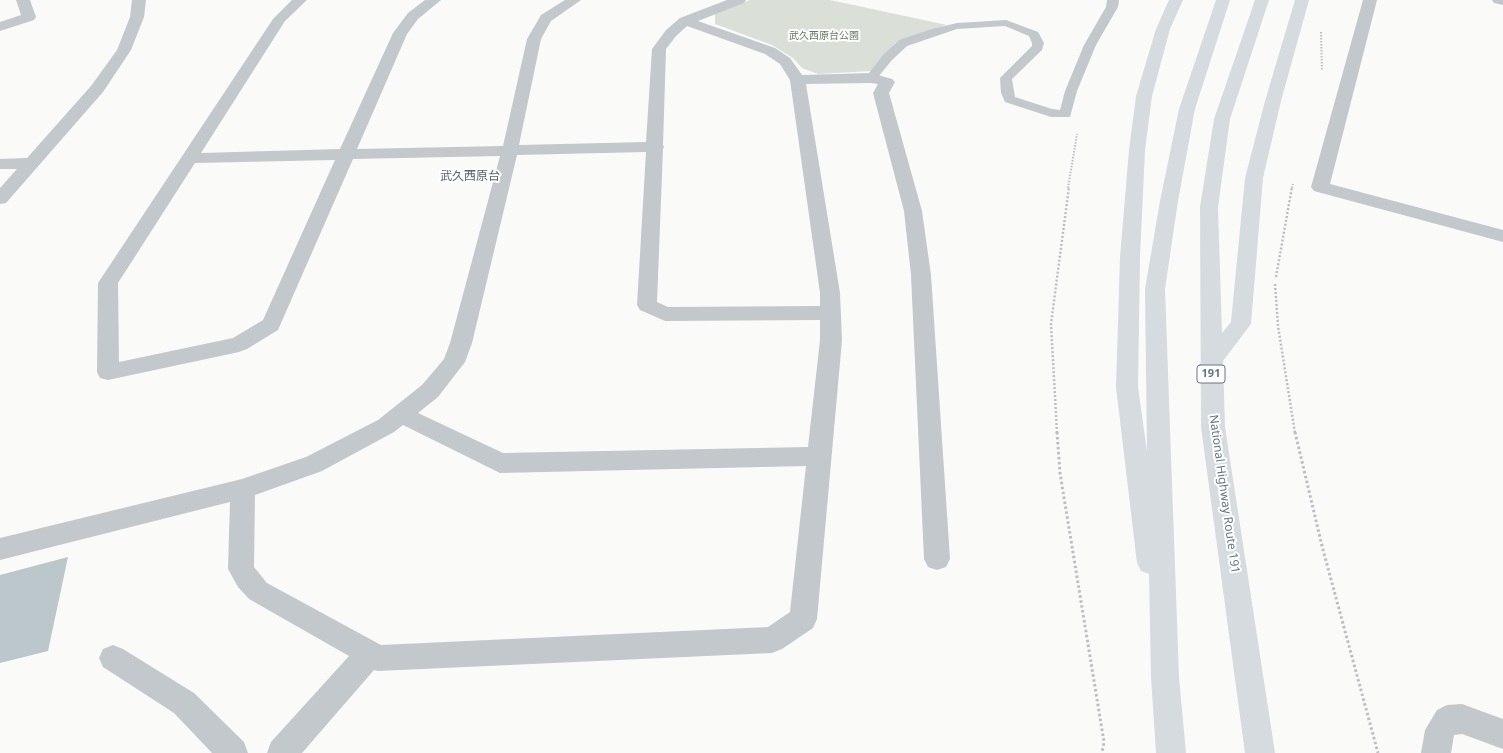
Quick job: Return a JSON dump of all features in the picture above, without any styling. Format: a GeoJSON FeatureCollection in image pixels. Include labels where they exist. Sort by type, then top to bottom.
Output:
{"type":"FeatureCollection","features":[{"type":"Feature","properties":{"kind":"highway"},"geometry":{"type":"LineString","coordinates":[[1171,753],[1165,677],[1127,387],[1130,257],[1139,127],[1144,96],[1163,29],[1176,0]]}},
{"type":"Feature","properties":{"kind":"highway"},"geometry":{"type":"LineString","coordinates":[[1165,677],[1155,289],[1169,201],[1187,110],[1223,0]]}},
{"type":"Feature","properties":{"kind":"highway","name":"National Highway Route 191"},"geometry":{"type":"LineString","coordinates":[[1260,753],[1213,427],[1209,207],[1222,119],[1255,17],[1262,0]]}},
{"type":"Feature","properties":{"kind":"highway"},"geometry":{"type":"LineString","coordinates":[[1211,361],[1241,324],[1254,178],[1273,101],[1302,0]]}},
{"type":"Feature","properties":{"kind":"street"},"geometry":{"type":"LineString","coordinates":[[0,27],[29,17],[23,0]]}},
{"type":"Feature","properties":{"kind":"street"},"geometry":{"type":"LineString","coordinates":[[0,199],[85,105],[124,50],[137,17],[139,0]]}},
{"type":"Feature","properties":{"kind":"street"},"geometry":{"type":"LineString","coordinates":[[300,0],[280,19],[191,158],[108,283],[108,372],[239,344],[271,325],[348,154],[400,33],[413,16],[434,0]]}},
{"type":"Feature","properties":{"kind":"street"},"geometry":{"type":"LineString","coordinates":[[739,0],[685,21],[671,32],[659,49],[656,147],[647,305],[665,314],[831,313]]}},
{"type":"Feature","properties":{"kind":"street"},"geometry":{"type":"LineString","coordinates":[[1370,0],[1320,187],[1503,236]]}},
{"type":"Feature","properties":{"kind":"street"},"geometry":{"type":"LineString","coordinates":[[1499,0],[1503,1]]}},
{"type":"Feature","properties":{"kind":"street"},"geometry":{"type":"LineString","coordinates":[[0,549],[243,489],[314,464],[366,438],[402,415],[430,391],[454,362],[461,343],[510,150],[534,39],[546,18],[570,1]]}},
{"type":"Feature","properties":{"kind":"street"},"geometry":{"type":"LineString","coordinates":[[243,489],[240,554],[241,569],[247,578],[258,591],[378,658],[772,640],[803,619],[831,340],[831,313],[830,293],[798,80],[785,61],[770,51],[685,21]]}},
{"type":"Feature","properties":{"kind":"street"},"geometry":{"type":"LineString","coordinates":[[798,80],[871,78],[887,82],[881,93],[913,211],[921,275],[937,558]]}},
{"type":"Feature","properties":{"kind":"street"},"geometry":{"type":"LineString","coordinates":[[191,158],[656,147]]}},
{"type":"Feature","properties":{"kind":"street"},"geometry":{"type":"LineString","coordinates":[[0,164],[32,163]]}},
{"type":"Feature","properties":{"kind":"street"},"geometry":{"type":"LineString","coordinates":[[402,415],[500,463],[819,456]]}},
{"type":"Feature","properties":{"kind":"street"},"geometry":{"type":"LineString","coordinates":[[282,753],[369,654]]}},
{"type":"Feature","properties":{"kind":"street"},"geometry":{"type":"LineString","coordinates":[[114,658],[184,703],[233,753]]}},
{"type":"Feature","properties":{"kind":"street"},"geometry":{"type":"LineString","coordinates":[[1436,753],[1440,730],[1446,720],[1462,719],[1503,734]]}},
{"type":"Feature","properties":{"kind":"lane"},"geometry":{"type":"LineString","coordinates":[[871,78],[888,57],[903,43],[936,31],[957,26],[1006,23],[1034,34],[1038,43],[1038,47],[1006,78],[1010,99],[1051,113],[1065,114],[1071,91],[1090,45],[1112,7],[1113,0]]}},
{"type":"Feature","properties":{"kind":"path"},"geometry":{"type":"LineString","coordinates":[[1320,30],[1322,37],[1322,74]]}},
{"type":"Feature","properties":{"kind":"path"},"geometry":{"type":"LineString","coordinates":[[1078,131],[1063,222],[1051,324],[1052,362],[1060,473],[1104,742],[1102,753]]}},
{"type":"Feature","properties":{"kind":"path"},"geometry":{"type":"LineString","coordinates":[[1293,182],[1289,196],[1275,282],[1278,326],[1293,423],[1322,546],[1378,753]]}},
{"type":"Feature","properties":{"kind":"green space","name":"武久西原台公園"},"geometry":{"type":"Polygon","coordinates":[[[750,0],[830,0],[947,25],[896,42],[871,71],[818,74],[802,68],[793,58],[772,45],[715,24],[715,14],[750,0]]]}},
{"type":"Feature","properties":{"kind":"shaded area"},"geometry":{"type":"Polygon","coordinates":[[[68,557],[48,651],[0,663],[0,575],[68,557]]]}},
{"type":"Feature","properties":{"kind":"district","name":"武久西原台"},"geometry":{"type":"Point","coordinates":[470,177]}}]}
